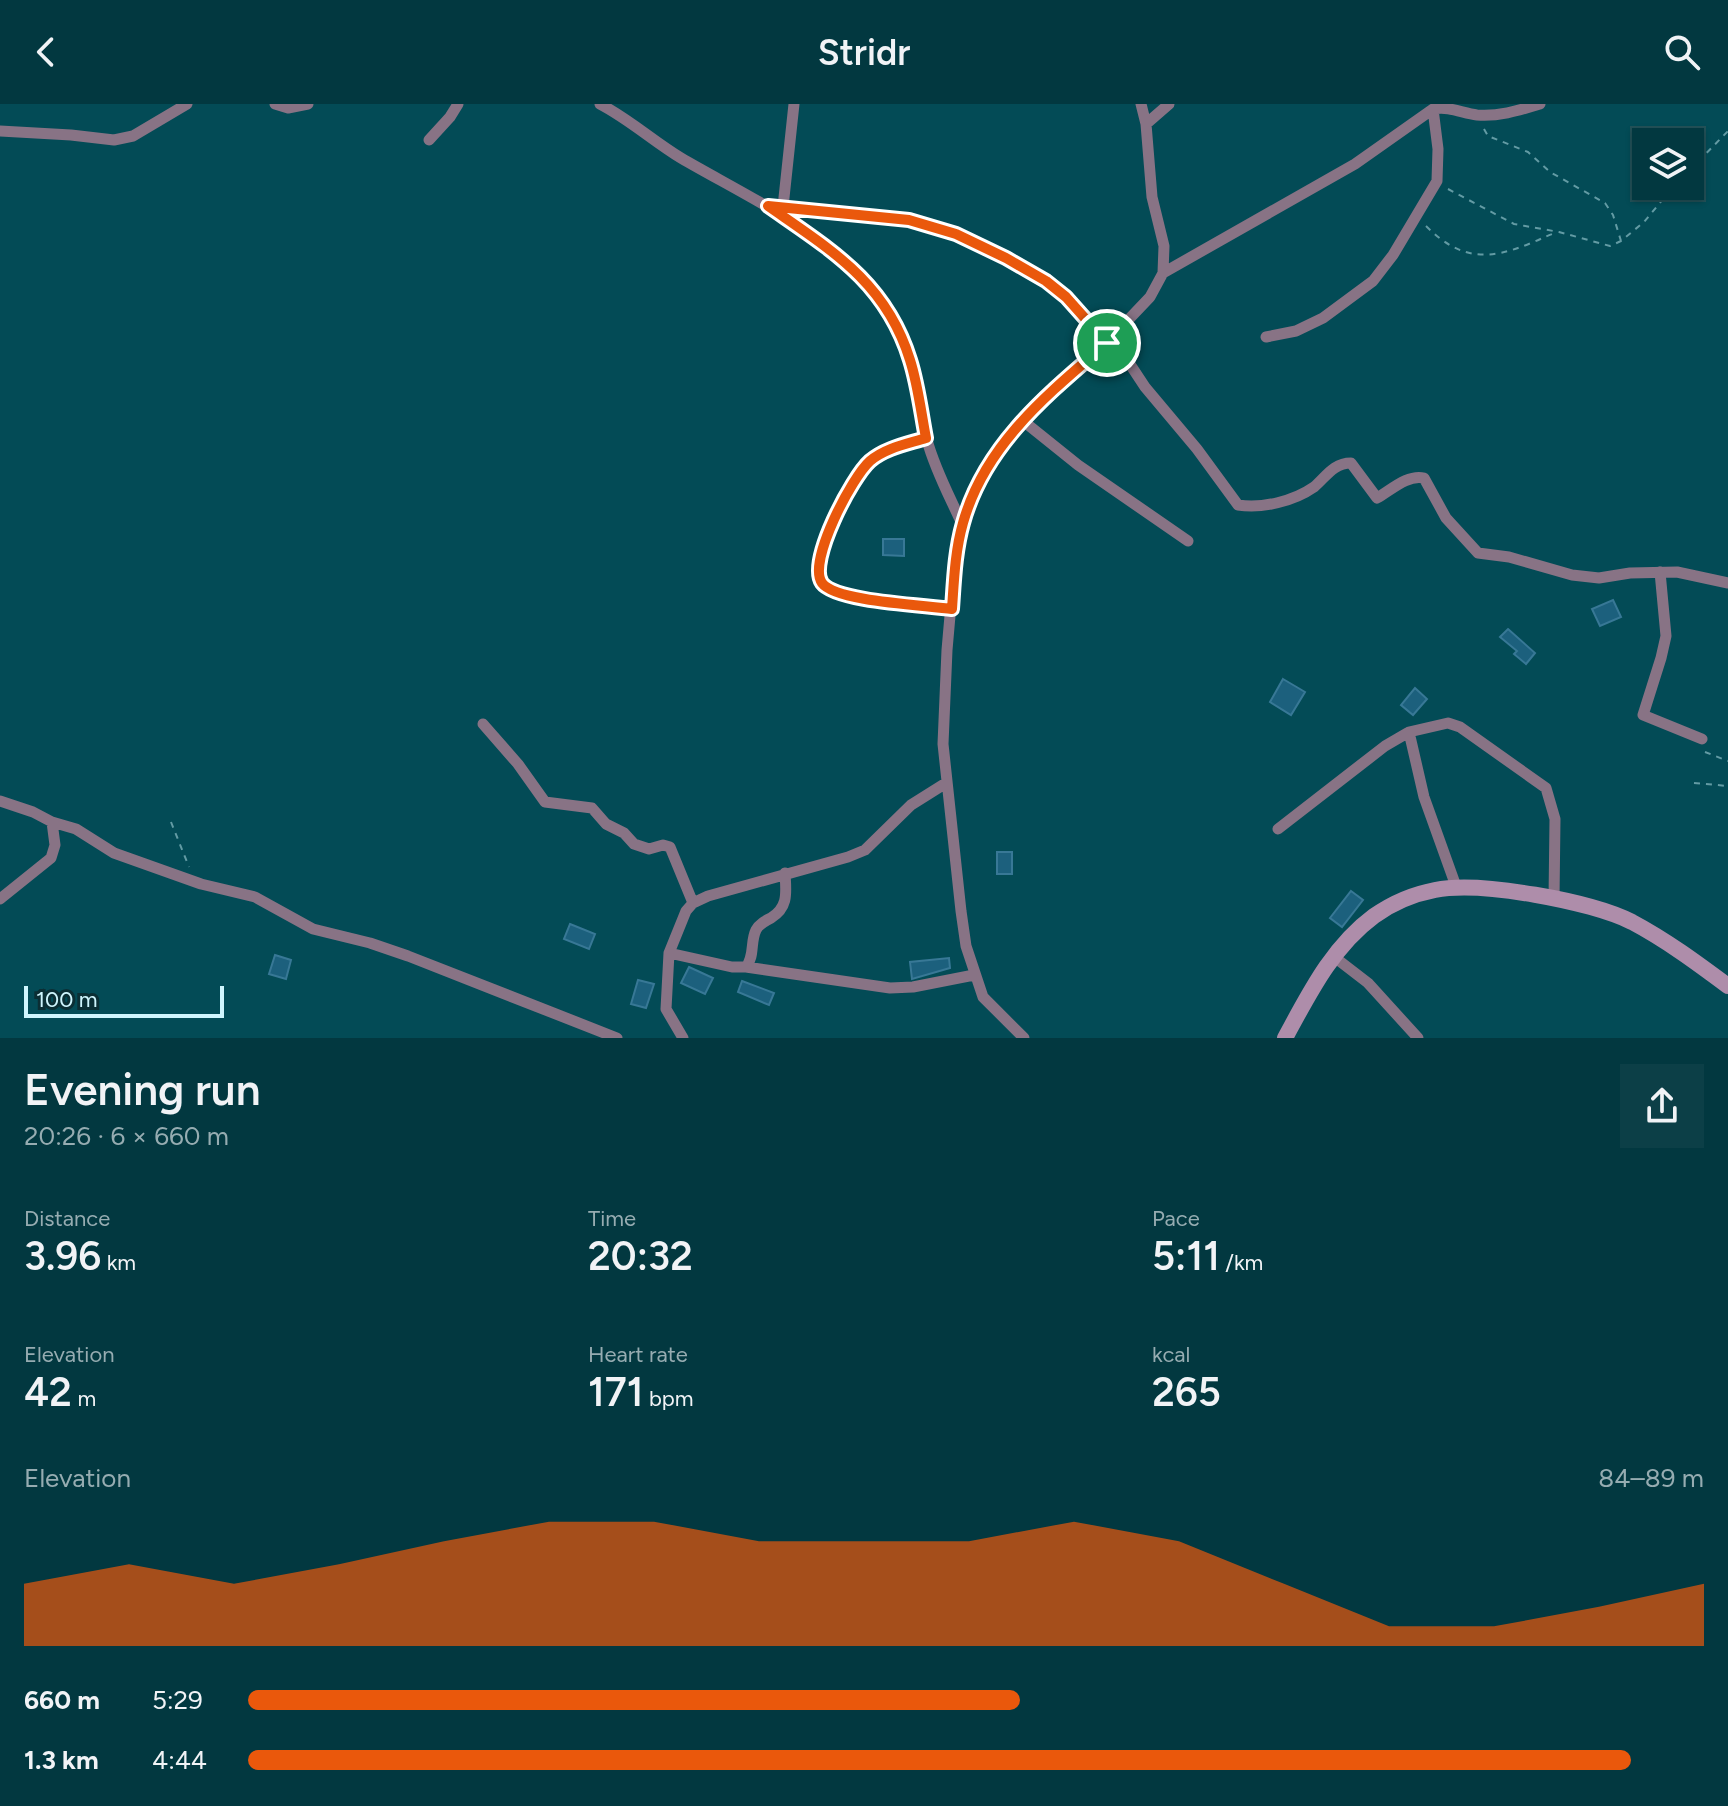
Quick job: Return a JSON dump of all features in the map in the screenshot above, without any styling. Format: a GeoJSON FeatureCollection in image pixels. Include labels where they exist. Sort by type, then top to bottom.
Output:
{"type":"FeatureCollection","features":[{"type":"Feature","properties":{"kind":"main road"},"geometry":{"type":"LineString","coordinates":[[1285,1038],[1333,956],[1375,915],[1408,897],[1437,889],[1487,890],[1554,899],[1606,912],[1630,921],[1728,986]]}},
{"type":"Feature","properties":{"kind":"street"},"geometry":{"type":"LineString","coordinates":[[0,131],[124,139],[187,104]]}},
{"type":"Feature","properties":{"kind":"street"},"geometry":{"type":"LineString","coordinates":[[275,104],[288,108],[308,104]]}},
{"type":"Feature","properties":{"kind":"street"},"geometry":{"type":"LineString","coordinates":[[429,140],[458,104]]}},
{"type":"Feature","properties":{"kind":"street"},"geometry":{"type":"LineString","coordinates":[[600,104],[680,157],[768,206],[848,263],[883,301],[911,361],[926,438],[962,524]]}},
{"type":"Feature","properties":{"kind":"street"},"geometry":{"type":"LineString","coordinates":[[783,207],[794,104]]}},
{"type":"Feature","properties":{"kind":"street"},"geometry":{"type":"LineString","coordinates":[[1019,1036],[986,1002],[974,975],[961,911],[946,783],[943,720],[954,570],[962,524],[998,448],[1041,399],[1110,340],[1150,297],[1163,273],[1164,246],[1152,197],[1146,124],[1141,104]]}},
{"type":"Feature","properties":{"kind":"street"},"geometry":{"type":"LineString","coordinates":[[1146,124],[1169,104]]}},
{"type":"Feature","properties":{"kind":"street"},"geometry":{"type":"LineString","coordinates":[[1163,273],[1355,164],[1433,109],[1443,107],[1492,116],[1540,104]]}},
{"type":"Feature","properties":{"kind":"street"},"geometry":{"type":"LineString","coordinates":[[1266,337],[1296,331],[1323,318],[1373,281],[1417,217],[1437,181],[1438,149],[1433,109]]}},
{"type":"Feature","properties":{"kind":"street"},"geometry":{"type":"LineString","coordinates":[[768,206],[909,220],[956,234],[1046,281],[1110,340],[1238,505],[1248,507],[1281,502],[1312,489],[1338,464],[1351,463],[1377,498],[1408,479],[1417,476],[1424,478],[1446,518],[1478,553],[1509,557],[1572,575],[1599,578],[1677,572],[1728,583]]}},
{"type":"Feature","properties":{"kind":"street"},"geometry":{"type":"LineString","coordinates":[[1022,420],[1078,465],[1188,541]]}},
{"type":"Feature","properties":{"kind":"street"},"geometry":{"type":"LineString","coordinates":[[1660,572],[1666,636],[1643,715],[1701,745]]}},
{"type":"Feature","properties":{"kind":"street"},"geometry":{"type":"LineString","coordinates":[[1278,829],[1385,746],[1409,732],[1448,723],[1460,727],[1546,788],[1555,819],[1554,899]]}},
{"type":"Feature","properties":{"kind":"street"},"geometry":{"type":"LineString","coordinates":[[483,724],[518,764],[545,802],[592,808],[606,824],[624,833],[634,844],[649,849],[663,845],[670,847],[693,903]]}},
{"type":"Feature","properties":{"kind":"street"},"geometry":{"type":"LineString","coordinates":[[1409,732],[1424,797],[1457,889]]}},
{"type":"Feature","properties":{"kind":"street"},"geometry":{"type":"LineString","coordinates":[[683,1038],[666,1009],[669,953],[681,921],[693,903],[865,850],[911,805],[946,783]]}},
{"type":"Feature","properties":{"kind":"street"},"geometry":{"type":"LineString","coordinates":[[0,801],[76,829],[114,853],[196,882],[255,897],[313,929],[370,943],[422,961],[563,1015],[601,1036],[617,1038]]}},
{"type":"Feature","properties":{"kind":"street"},"geometry":{"type":"LineString","coordinates":[[0,899],[51,858],[55,845],[52,822]]}},
{"type":"Feature","properties":{"kind":"street"},"geometry":{"type":"LineString","coordinates":[[746,967],[752,958],[753,939],[758,927],[777,914],[786,902],[785,873]]}},
{"type":"Feature","properties":{"kind":"street"},"geometry":{"type":"LineString","coordinates":[[669,953],[732,967],[890,988],[974,975]]}},
{"type":"Feature","properties":{"kind":"street"},"geometry":{"type":"LineString","coordinates":[[1333,956],[1368,983],[1418,1038]]}},
{"type":"Feature","properties":{"kind":"path"},"geometry":{"type":"LineString","coordinates":[[1474,115],[1488,136],[1528,152],[1550,172],[1605,203],[1613,215],[1621,241]]}},
{"type":"Feature","properties":{"kind":"path"},"geometry":{"type":"LineString","coordinates":[[1704,156],[1728,131]]}},
{"type":"Feature","properties":{"kind":"path"},"geometry":{"type":"LineString","coordinates":[[1437,181],[1461,198],[1514,224],[1610,246],[1644,222],[1662,200]]}},
{"type":"Feature","properties":{"kind":"path"},"geometry":{"type":"LineString","coordinates":[[1417,217],[1448,245],[1472,255],[1504,252],[1559,232]]}},
{"type":"Feature","properties":{"kind":"path"},"geometry":{"type":"LineString","coordinates":[[926,438],[881,453],[868,463],[855,481],[825,539],[818,574],[823,584],[847,597],[952,609]]}},
{"type":"Feature","properties":{"kind":"path"},"geometry":{"type":"LineString","coordinates":[[1701,745],[1728,761]]}},
{"type":"Feature","properties":{"kind":"path"},"geometry":{"type":"LineString","coordinates":[[1694,783],[1728,786]]}},
{"type":"Feature","properties":{"kind":"path"},"geometry":{"type":"LineString","coordinates":[[171,822],[196,882]]}},
{"type":"Feature","properties":{"kind":"building"},"geometry":{"type":"Polygon","coordinates":[[[883,539],[904,539],[904,556],[883,555],[883,539]]]}},
{"type":"Feature","properties":{"kind":"building"},"geometry":{"type":"Polygon","coordinates":[[[1613,600],[1621,617],[1600,626],[1592,609],[1613,600]]]}},
{"type":"Feature","properties":{"kind":"building"},"geometry":{"type":"Polygon","coordinates":[[[1508,629],[1535,653],[1526,664],[1514,654],[1517,651],[1500,637],[1508,629]]]}},
{"type":"Feature","properties":{"kind":"building"},"geometry":{"type":"Polygon","coordinates":[[[1283,679],[1305,692],[1291,715],[1270,702],[1283,679]]]}},
{"type":"Feature","properties":{"kind":"building"},"geometry":{"type":"Polygon","coordinates":[[[1415,688],[1427,699],[1413,715],[1401,705],[1415,688]]]}},
{"type":"Feature","properties":{"kind":"building"},"geometry":{"type":"Polygon","coordinates":[[[997,852],[1012,852],[1012,874],[997,874],[997,852]]]}},
{"type":"Feature","properties":{"kind":"building"},"geometry":{"type":"Polygon","coordinates":[[[1351,891],[1363,900],[1342,927],[1330,918],[1351,891]]]}},
{"type":"Feature","properties":{"kind":"building"},"geometry":{"type":"Polygon","coordinates":[[[570,924],[595,934],[589,949],[564,939],[570,924]]]}},
{"type":"Feature","properties":{"kind":"building"},"geometry":{"type":"Polygon","coordinates":[[[275,955],[291,960],[286,979],[269,974],[275,955]]]}},
{"type":"Feature","properties":{"kind":"building"},"geometry":{"type":"Polygon","coordinates":[[[949,958],[950,968],[912,979],[910,962],[949,958]]]}},
{"type":"Feature","properties":{"kind":"building"},"geometry":{"type":"Polygon","coordinates":[[[689,967],[713,978],[705,994],[681,983],[689,967]]]}},
{"type":"Feature","properties":{"kind":"building"},"geometry":{"type":"Polygon","coordinates":[[[638,980],[654,984],[646,1008],[631,1004],[638,980]]]}},
{"type":"Feature","properties":{"kind":"building"},"geometry":{"type":"Polygon","coordinates":[[[742,981],[774,993],[769,1005],[738,992],[742,981]]]}},
{"type":"Feature","properties":{"kind":"route"},"geometry":{"type":"LineString","coordinates":[[768,206],[909,220],[956,234],[1046,281],[1066,297],[1107,343],[1041,399],[998,448],[962,524],[954,570],[952,609],[847,597],[823,584],[818,574],[825,539],[855,481],[868,463],[881,453],[926,438],[911,361],[883,301],[856,270],[768,206]]}}]}
